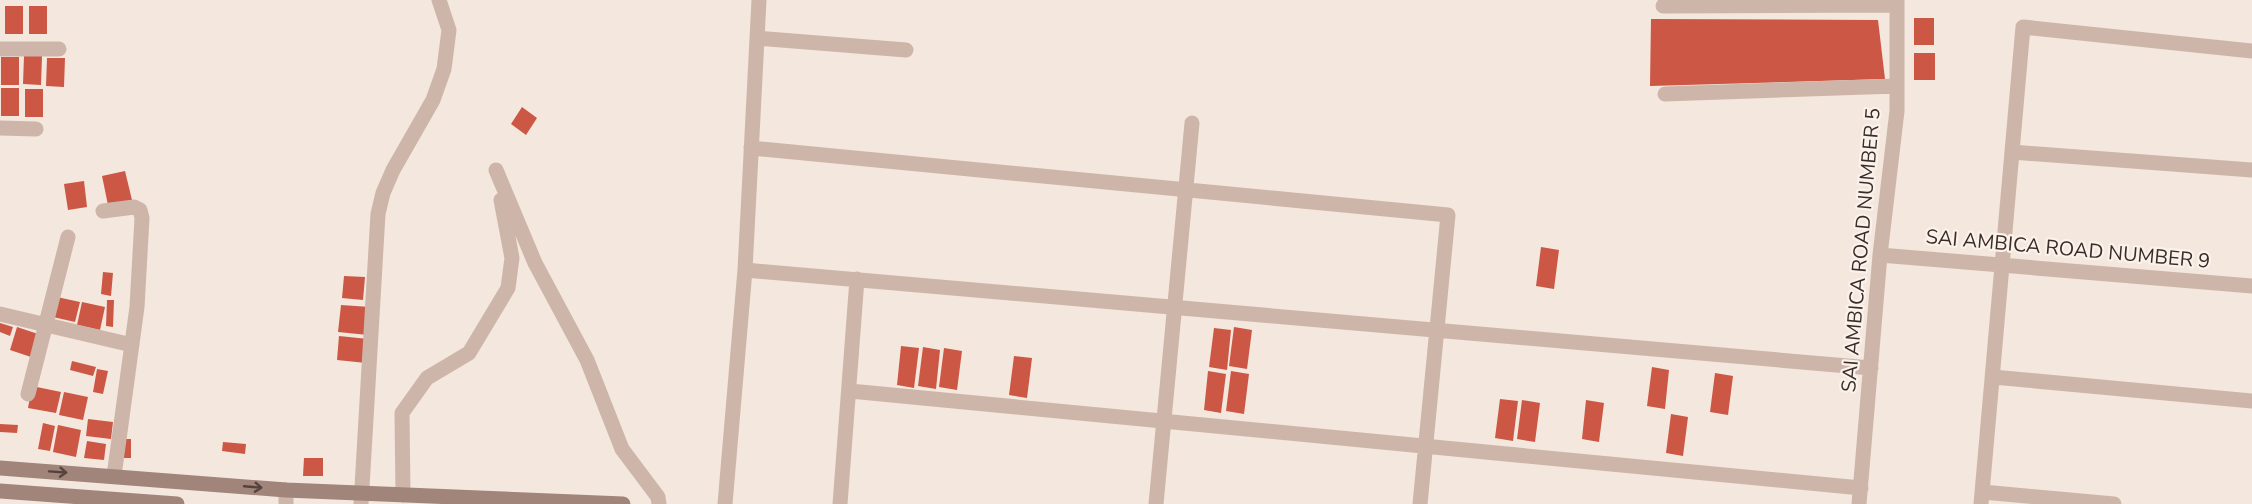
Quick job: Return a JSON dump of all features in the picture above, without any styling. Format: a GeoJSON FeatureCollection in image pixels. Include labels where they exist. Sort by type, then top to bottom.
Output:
{"type":"FeatureCollection","features":[{"type":"Feature","properties":{"kind":"street"},"geometry":{"type":"LineString","coordinates":[[361,499],[378,214],[383,193],[434,100],[444,69],[449,30],[439,0]]}},
{"type":"Feature","properties":{"kind":"street"},"geometry":{"type":"LineString","coordinates":[[725,504],[745,270],[759,0]]}},
{"type":"Feature","properties":{"kind":"street"},"geometry":{"type":"LineString","coordinates":[[1664,6],[1897,3]]}},
{"type":"Feature","properties":{"kind":"street","name":"SAI AMBICA ROAD NUMBER 5"},"geometry":{"type":"LineString","coordinates":[[1859,504],[1880,255],[1897,111],[1897,3]]}},
{"type":"Feature","properties":{"kind":"street"},"geometry":{"type":"LineString","coordinates":[[2114,504],[1982,498],[2023,27],[2252,51]]}},
{"type":"Feature","properties":{"kind":"street"},"geometry":{"type":"LineString","coordinates":[[757,38],[906,50]]}},
{"type":"Feature","properties":{"kind":"street"},"geometry":{"type":"LineString","coordinates":[[0,50],[59,49]]}},
{"type":"Feature","properties":{"kind":"street"},"geometry":{"type":"LineString","coordinates":[[1665,94],[1897,86]]}},
{"type":"Feature","properties":{"kind":"street"},"geometry":{"type":"LineString","coordinates":[[1156,504],[1192,123]]}},
{"type":"Feature","properties":{"kind":"street"},"geometry":{"type":"LineString","coordinates":[[0,128],[36,129]]}},
{"type":"Feature","properties":{"kind":"street"},"geometry":{"type":"LineString","coordinates":[[751,148],[1448,215],[1420,504]]}},
{"type":"Feature","properties":{"kind":"street"},"geometry":{"type":"LineString","coordinates":[[2012,152],[2252,170]]}},
{"type":"Feature","properties":{"kind":"street"},"geometry":{"type":"LineString","coordinates":[[403,495],[402,413],[427,378],[470,353],[508,288],[512,258],[496,170],[535,263],[587,360],[622,449],[658,497],[659,504]]}},
{"type":"Feature","properties":{"kind":"street"},"geometry":{"type":"LineString","coordinates":[[103,211],[134,207],[140,210],[142,218],[137,307],[114,476]]}},
{"type":"Feature","properties":{"kind":"street"},"geometry":{"type":"LineString","coordinates":[[28,394],[68,237]]}},
{"type":"Feature","properties":{"kind":"street","name":"SAI AMBICA ROAD NUMBER 9"},"geometry":{"type":"LineString","coordinates":[[1880,255],[2252,286]]}},
{"type":"Feature","properties":{"kind":"street"},"geometry":{"type":"LineString","coordinates":[[745,270],[1871,368]]}},
{"type":"Feature","properties":{"kind":"street"},"geometry":{"type":"LineString","coordinates":[[840,504],[857,279]]}},
{"type":"Feature","properties":{"kind":"street"},"geometry":{"type":"LineString","coordinates":[[0,314],[132,345]]}},
{"type":"Feature","properties":{"kind":"street"},"geometry":{"type":"LineString","coordinates":[[1993,377],[2252,401]]}},
{"type":"Feature","properties":{"kind":"street"},"geometry":{"type":"LineString","coordinates":[[850,391],[1861,488]]}},
{"type":"Feature","properties":{"kind":"street"},"geometry":{"type":"LineString","coordinates":[[0,468],[114,476],[286,497],[361,499],[403,495],[622,504]]}},
{"type":"Feature","properties":{"kind":"street"},"geometry":{"type":"LineString","coordinates":[[0,491],[177,504]]}},
{"type":"Feature","properties":{"kind":"building"},"geometry":{"type":"Polygon","coordinates":[[[5,6],[23,6],[23,34],[5,34],[5,6]]]}},
{"type":"Feature","properties":{"kind":"building"},"geometry":{"type":"Polygon","coordinates":[[[29,6],[47,6],[47,34],[29,34],[29,6]]]}},
{"type":"Feature","properties":{"kind":"building"},"geometry":{"type":"Polygon","coordinates":[[[1914,18],[1934,18],[1934,45],[1914,45],[1914,18]]]}},
{"type":"Feature","properties":{"kind":"building"},"geometry":{"type":"Polygon","coordinates":[[[1651,19],[1878,20],[1885,79],[1650,86],[1651,19]]]}},
{"type":"Feature","properties":{"kind":"building"},"geometry":{"type":"Polygon","coordinates":[[[1914,53],[1935,53],[1935,80],[1914,80],[1914,53]]]}},
{"type":"Feature","properties":{"kind":"building"},"geometry":{"type":"Polygon","coordinates":[[[24,56],[42,56],[41,85],[23,84],[24,56]]]}},
{"type":"Feature","properties":{"kind":"building"},"geometry":{"type":"Polygon","coordinates":[[[1,57],[19,57],[19,85],[1,85],[1,57]]]}},
{"type":"Feature","properties":{"kind":"building"},"geometry":{"type":"Polygon","coordinates":[[[47,58],[65,58],[64,87],[46,86],[47,58]]]}},
{"type":"Feature","properties":{"kind":"building"},"geometry":{"type":"Polygon","coordinates":[[[1,88],[19,88],[19,116],[1,116],[1,88]]]}},
{"type":"Feature","properties":{"kind":"building"},"geometry":{"type":"Polygon","coordinates":[[[25,89],[43,89],[43,117],[25,117],[25,89]]]}},
{"type":"Feature","properties":{"kind":"building"},"geometry":{"type":"Polygon","coordinates":[[[522,107],[537,118],[526,135],[511,124],[522,107]]]}},
{"type":"Feature","properties":{"kind":"building"},"geometry":{"type":"Polygon","coordinates":[[[125,171],[132,200],[108,205],[102,176],[125,171]]]}},
{"type":"Feature","properties":{"kind":"building"},"geometry":{"type":"Polygon","coordinates":[[[84,181],[87,207],[68,210],[64,184],[84,181]]]}},
{"type":"Feature","properties":{"kind":"building"},"geometry":{"type":"Polygon","coordinates":[[[1541,247],[1559,250],[1554,289],[1536,286],[1541,247]]]}},
{"type":"Feature","properties":{"kind":"building"},"geometry":{"type":"Polygon","coordinates":[[[103,272],[113,273],[111,296],[101,294],[103,272]]]}},
{"type":"Feature","properties":{"kind":"building"},"geometry":{"type":"Polygon","coordinates":[[[344,276],[365,277],[363,300],[342,298],[344,276]]]}},
{"type":"Feature","properties":{"kind":"building"},"geometry":{"type":"Polygon","coordinates":[[[57,297],[80,302],[75,322],[53,317],[57,297]]]}},
{"type":"Feature","properties":{"kind":"building"},"geometry":{"type":"Polygon","coordinates":[[[107,300],[114,300],[113,327],[106,326],[107,300]]]}},
{"type":"Feature","properties":{"kind":"building"},"geometry":{"type":"Polygon","coordinates":[[[82,302],[105,307],[100,330],[77,325],[82,302]]]}},
{"type":"Feature","properties":{"kind":"building"},"geometry":{"type":"Polygon","coordinates":[[[341,305],[370,307],[368,335],[338,332],[341,305]]]}},
{"type":"Feature","properties":{"kind":"building"},"geometry":{"type":"Polygon","coordinates":[[[0,323],[13,327],[10,336],[0,332],[0,323]]]}},
{"type":"Feature","properties":{"kind":"building"},"geometry":{"type":"Polygon","coordinates":[[[17,327],[41,335],[34,358],[10,350],[17,327]]]}},
{"type":"Feature","properties":{"kind":"building"},"geometry":{"type":"Polygon","coordinates":[[[1234,327],[1252,330],[1247,369],[1229,366],[1234,327]]]}},
{"type":"Feature","properties":{"kind":"building"},"geometry":{"type":"Polygon","coordinates":[[[1214,328],[1231,330],[1227,370],[1209,367],[1214,328]]]}},
{"type":"Feature","properties":{"kind":"building"},"geometry":{"type":"Polygon","coordinates":[[[339,336],[368,339],[366,363],[337,360],[339,336]]]}},
{"type":"Feature","properties":{"kind":"building"},"geometry":{"type":"Polygon","coordinates":[[[901,346],[919,348],[914,388],[897,385],[901,346]]]}},
{"type":"Feature","properties":{"kind":"building"},"geometry":{"type":"Polygon","coordinates":[[[923,347],[940,350],[936,389],[918,386],[923,347]]]}},
{"type":"Feature","properties":{"kind":"building"},"geometry":{"type":"Polygon","coordinates":[[[944,348],[962,351],[957,390],[939,387],[944,348]]]}},
{"type":"Feature","properties":{"kind":"building"},"geometry":{"type":"Polygon","coordinates":[[[1014,356],[1032,358],[1027,398],[1009,395],[1014,356]]]}},
{"type":"Feature","properties":{"kind":"building"},"geometry":{"type":"Polygon","coordinates":[[[72,361],[96,367],[93,376],[70,370],[72,361]]]}},
{"type":"Feature","properties":{"kind":"building"},"geometry":{"type":"Polygon","coordinates":[[[1652,367],[1669,370],[1665,409],[1647,406],[1652,367]]]}},
{"type":"Feature","properties":{"kind":"building"},"geometry":{"type":"Polygon","coordinates":[[[97,369],[108,371],[103,394],[93,392],[97,369]]]}},
{"type":"Feature","properties":{"kind":"building"},"geometry":{"type":"Polygon","coordinates":[[[1208,371],[1226,374],[1221,413],[1204,410],[1208,371]]]}},
{"type":"Feature","properties":{"kind":"building"},"geometry":{"type":"Polygon","coordinates":[[[1231,371],[1249,374],[1244,414],[1226,411],[1231,371]]]}},
{"type":"Feature","properties":{"kind":"building"},"geometry":{"type":"Polygon","coordinates":[[[1715,373],[1733,376],[1728,415],[1710,412],[1715,373]]]}},
{"type":"Feature","properties":{"kind":"building"},"geometry":{"type":"Polygon","coordinates":[[[32,386],[61,392],[56,413],[28,408],[32,386]]]}},
{"type":"Feature","properties":{"kind":"building"},"geometry":{"type":"Polygon","coordinates":[[[64,392],[88,397],[83,420],[59,415],[64,392]]]}},
{"type":"Feature","properties":{"kind":"building"},"geometry":{"type":"Polygon","coordinates":[[[1500,399],[1518,401],[1513,441],[1495,438],[1500,399]]]}},
{"type":"Feature","properties":{"kind":"building"},"geometry":{"type":"Polygon","coordinates":[[[1522,400],[1540,403],[1535,442],[1517,439],[1522,400]]]}},
{"type":"Feature","properties":{"kind":"building"},"geometry":{"type":"Polygon","coordinates":[[[1586,400],[1604,403],[1599,442],[1582,439],[1586,400]]]}},
{"type":"Feature","properties":{"kind":"building"},"geometry":{"type":"Polygon","coordinates":[[[1671,414],[1688,417],[1683,456],[1666,453],[1671,414]]]}},
{"type":"Feature","properties":{"kind":"building"},"geometry":{"type":"Polygon","coordinates":[[[88,419],[113,422],[111,439],[86,436],[88,419]]]}},
{"type":"Feature","properties":{"kind":"building"},"geometry":{"type":"Polygon","coordinates":[[[43,423],[55,426],[50,451],[38,449],[43,423]]]}},
{"type":"Feature","properties":{"kind":"building"},"geometry":{"type":"Polygon","coordinates":[[[0,424],[18,425],[17,433],[0,432],[0,424]]]}},
{"type":"Feature","properties":{"kind":"building"},"geometry":{"type":"Polygon","coordinates":[[[58,425],[81,430],[76,457],[53,452],[58,425]]]}},
{"type":"Feature","properties":{"kind":"building"},"geometry":{"type":"Polygon","coordinates":[[[121,439],[131,439],[131,458],[121,458],[121,439]]]}},
{"type":"Feature","properties":{"kind":"building"},"geometry":{"type":"Polygon","coordinates":[[[87,441],[106,444],[104,460],[84,458],[87,441]]]}},
{"type":"Feature","properties":{"kind":"building"},"geometry":{"type":"Polygon","coordinates":[[[223,442],[246,444],[245,454],[222,451],[223,442]]]}},
{"type":"Feature","properties":{"kind":"building"},"geometry":{"type":"Polygon","coordinates":[[[304,458],[323,458],[323,476],[303,476],[304,458]]]}}]}
